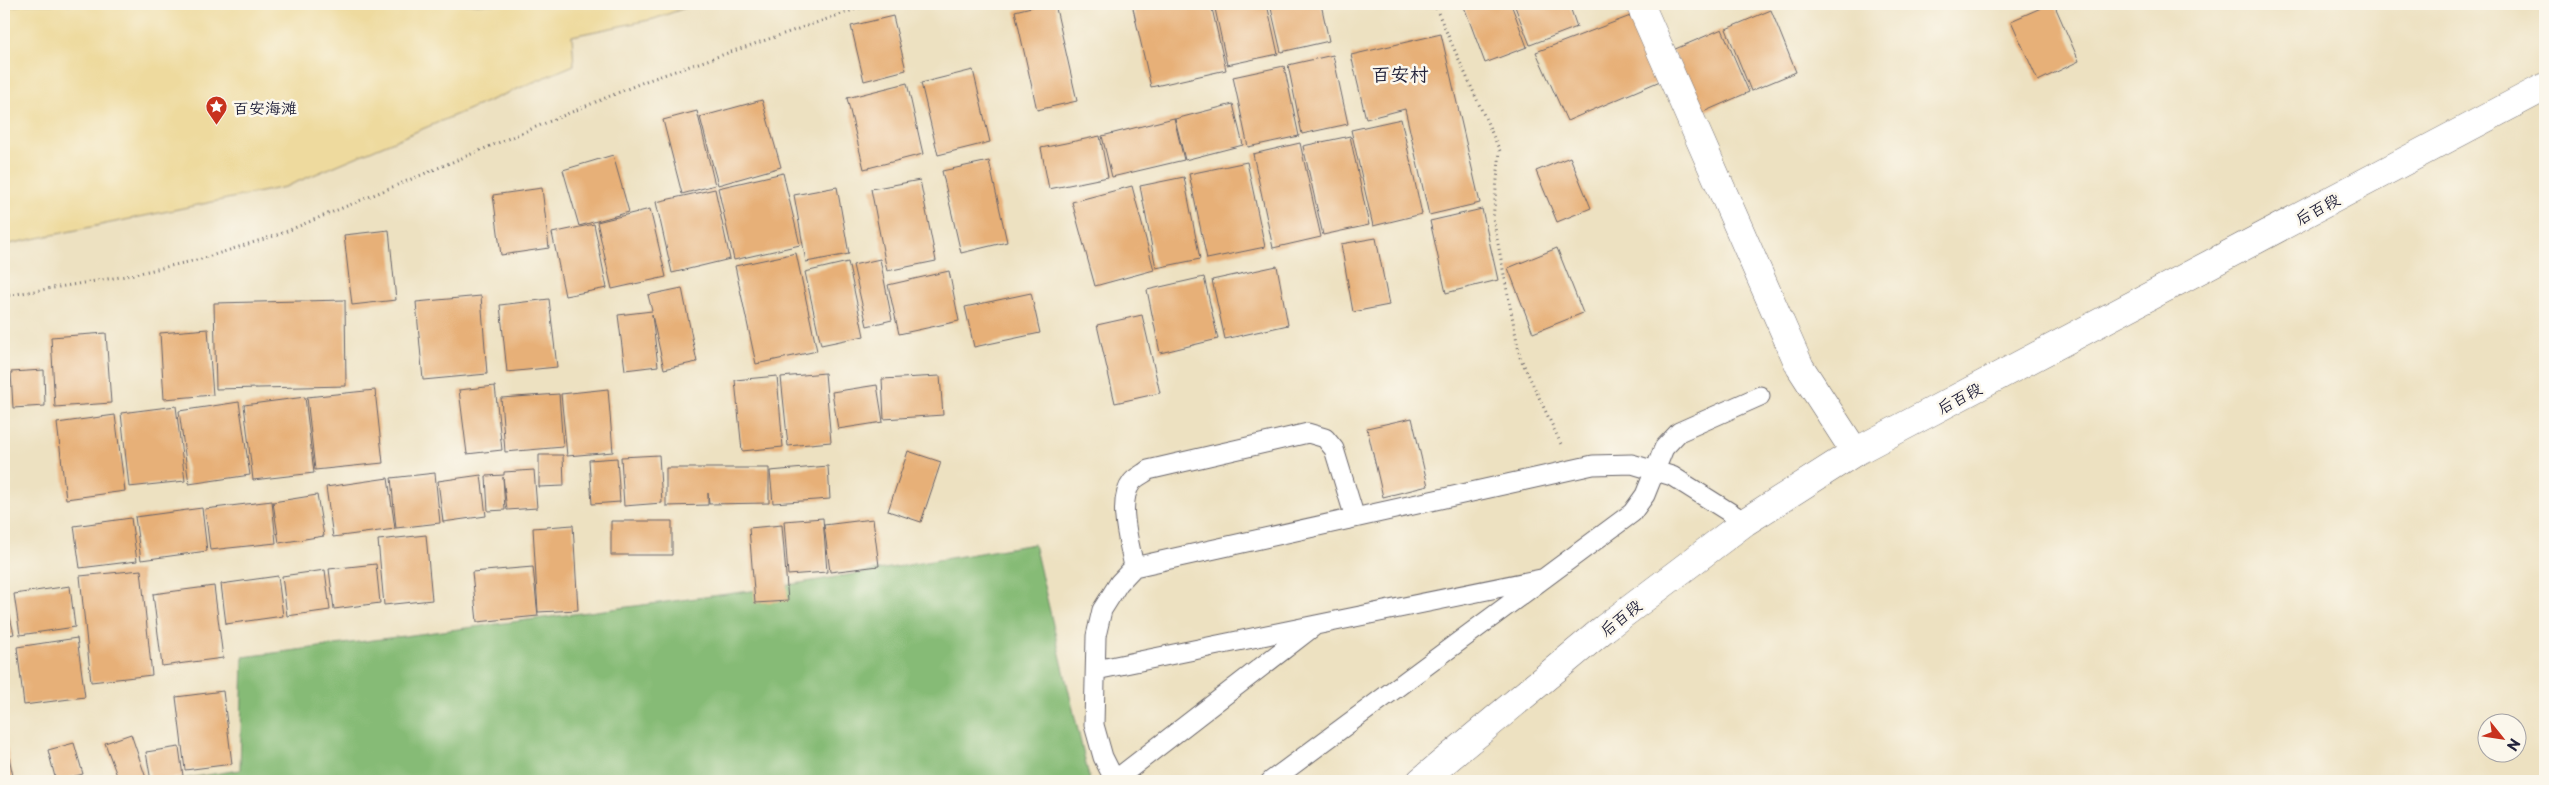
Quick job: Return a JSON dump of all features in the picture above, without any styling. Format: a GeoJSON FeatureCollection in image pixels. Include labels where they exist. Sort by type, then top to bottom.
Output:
{"type":"FeatureCollection","features":[{"type":"Feature","properties":{"kind":"street"},"geometry":{"type":"LineString","coordinates":[[1640,4],[1800,367],[1855,452]]}},
{"type":"Feature","properties":{"kind":"street","name":"后百段"},"geometry":{"type":"LineString","coordinates":[[1421,781],[1605,628],[1745,522],[1855,452],[2545,87]]}},
{"type":"Feature","properties":{"kind":"lane"},"geometry":{"type":"LineString","coordinates":[[1270,781],[1547,578],[1632,513],[1645,495],[1664,448],[1679,432],[1760,396]]}},
{"type":"Feature","properties":{"kind":"lane"},"geometry":{"type":"LineString","coordinates":[[1134,567],[1124,518],[1126,497],[1132,482],[1148,470],[1308,433],[1325,438],[1334,449],[1355,518]]}},
{"type":"Feature","properties":{"kind":"lane"},"geometry":{"type":"LineString","coordinates":[[1316,625],[1114,781],[1103,757],[1094,725],[1096,636],[1102,610],[1119,583],[1134,567],[1593,465],[1632,464],[1672,476],[1745,522]]}},
{"type":"Feature","properties":{"kind":"lane"},"geometry":{"type":"LineString","coordinates":[[1096,670],[1547,578]]}},
{"type":"Feature","properties":{"kind":"path"},"geometry":{"type":"LineString","coordinates":[[4,296],[126,276],[201,259],[280,234],[646,81],[871,4]]}},
{"type":"Feature","properties":{"kind":"path"},"geometry":{"type":"LineString","coordinates":[[1434,4],[1500,150],[1492,218],[1520,357],[1573,469]]}},
{"type":"Feature","properties":{"kind":"green space"},"geometry":{"type":"Polygon","coordinates":[[[1034,544],[1090,781],[168,781],[240,770],[243,657],[758,590],[1034,544]]]}},
{"type":"Feature","properties":{"kind":"sand","name":"百安海滩"},"geometry":{"type":"Polygon","coordinates":[[[26,4],[696,4],[654,19],[572,36],[574,65],[285,187],[4,245],[4,8],[26,4]]]}},
{"type":"Feature","properties":{"kind":"building"},"geometry":{"type":"Polygon","coordinates":[[[1043,4],[1055,4],[1077,101],[1037,110],[1015,11],[1043,4]]]}},
{"type":"Feature","properties":{"kind":"building"},"geometry":{"type":"Polygon","coordinates":[[[1132,4],[1211,4],[1226,70],[1151,87],[1132,4]]]}},
{"type":"Feature","properties":{"kind":"building"},"geometry":{"type":"Polygon","coordinates":[[[1214,4],[1267,4],[1278,54],[1227,65],[1214,4]]]}},
{"type":"Feature","properties":{"kind":"building"},"geometry":{"type":"Polygon","coordinates":[[[1270,4],[1321,4],[1329,41],[1281,52],[1270,4]]]}},
{"type":"Feature","properties":{"kind":"building"},"geometry":{"type":"Polygon","coordinates":[[[1463,4],[1511,4],[1527,47],[1485,63],[1463,4]]]}},
{"type":"Feature","properties":{"kind":"building"},"geometry":{"type":"Polygon","coordinates":[[[1514,4],[1569,4],[1577,27],[1530,45],[1514,4]]]}},
{"type":"Feature","properties":{"kind":"building"},"geometry":{"type":"Polygon","coordinates":[[[2054,4],[2079,61],[2038,81],[2011,21],[2054,4]]]}},
{"type":"Feature","properties":{"kind":"building"},"geometry":{"type":"Polygon","coordinates":[[[1771,10],[1796,72],[1751,91],[1726,29],[1771,10]]]}},
{"type":"Feature","properties":{"kind":"building"},"geometry":{"type":"Polygon","coordinates":[[[1633,15],[1660,81],[1567,121],[1536,52],[1633,15]]]}},
{"type":"Feature","properties":{"kind":"building"},"geometry":{"type":"Polygon","coordinates":[[[893,16],[906,70],[864,81],[851,26],[893,16]]]}},
{"type":"Feature","properties":{"kind":"building"},"geometry":{"type":"Polygon","coordinates":[[[1722,29],[1749,92],[1701,113],[1673,50],[1722,29]]]}},
{"type":"Feature","properties":{"kind":"building"},"geometry":{"type":"Polygon","coordinates":[[[1441,34],[1480,203],[1429,215],[1405,109],[1366,119],[1351,55],[1441,34]]]}},
{"type":"Feature","properties":{"kind":"building"},"geometry":{"type":"Polygon","coordinates":[[[1333,55],[1348,124],[1302,134],[1288,65],[1333,55]]]}},
{"type":"Feature","properties":{"kind":"building"},"geometry":{"type":"Polygon","coordinates":[[[1284,66],[1299,136],[1248,147],[1233,77],[1284,66]]]}},
{"type":"Feature","properties":{"kind":"building"},"geometry":{"type":"Polygon","coordinates":[[[973,70],[990,142],[938,155],[921,83],[973,70]]]}},
{"type":"Feature","properties":{"kind":"building"},"geometry":{"type":"Polygon","coordinates":[[[907,83],[923,154],[864,169],[847,98],[907,83]]]}},
{"type":"Feature","properties":{"kind":"building"},"geometry":{"type":"Polygon","coordinates":[[[762,100],[781,167],[718,185],[700,117],[762,100]]]}},
{"type":"Feature","properties":{"kind":"building"},"geometry":{"type":"Polygon","coordinates":[[[1233,104],[1243,145],[1185,160],[1175,119],[1233,104]]]}},
{"type":"Feature","properties":{"kind":"building"},"geometry":{"type":"Polygon","coordinates":[[[697,111],[715,185],[682,194],[663,120],[697,111]]]}},
{"type":"Feature","properties":{"kind":"building"},"geometry":{"type":"Polygon","coordinates":[[[1174,118],[1184,160],[1112,177],[1102,136],[1174,118]]]}},
{"type":"Feature","properties":{"kind":"building"},"geometry":{"type":"Polygon","coordinates":[[[1401,119],[1422,214],[1373,226],[1351,130],[1401,119]]]}},
{"type":"Feature","properties":{"kind":"building"},"geometry":{"type":"Polygon","coordinates":[[[1100,136],[1108,177],[1049,189],[1041,148],[1100,136]]]}},
{"type":"Feature","properties":{"kind":"building"},"geometry":{"type":"Polygon","coordinates":[[[1350,136],[1369,225],[1323,235],[1303,146],[1350,136]]]}},
{"type":"Feature","properties":{"kind":"building"},"geometry":{"type":"Polygon","coordinates":[[[1300,143],[1321,237],[1273,248],[1253,154],[1300,143]]]}},
{"type":"Feature","properties":{"kind":"building"},"geometry":{"type":"Polygon","coordinates":[[[613,155],[629,212],[579,226],[563,170],[613,155]]]}},
{"type":"Feature","properties":{"kind":"building"},"geometry":{"type":"Polygon","coordinates":[[[1570,157],[1591,208],[1557,222],[1536,171],[1570,157]]]}},
{"type":"Feature","properties":{"kind":"building"},"geometry":{"type":"Polygon","coordinates":[[[989,161],[1007,242],[961,253],[942,171],[989,161]]]}},
{"type":"Feature","properties":{"kind":"building"},"geometry":{"type":"Polygon","coordinates":[[[1247,162],[1265,247],[1207,259],[1189,174],[1247,162]]]}},
{"type":"Feature","properties":{"kind":"building"},"geometry":{"type":"Polygon","coordinates":[[[783,173],[800,245],[734,260],[718,188],[783,173]]]}},
{"type":"Feature","properties":{"kind":"building"},"geometry":{"type":"Polygon","coordinates":[[[1184,177],[1200,259],[1156,268],[1140,186],[1184,177]]]}},
{"type":"Feature","properties":{"kind":"building"},"geometry":{"type":"Polygon","coordinates":[[[920,180],[936,261],[887,271],[871,189],[920,180]]]}},
{"type":"Feature","properties":{"kind":"building"},"geometry":{"type":"Polygon","coordinates":[[[1132,186],[1154,270],[1095,286],[1072,202],[1132,186]]]}},
{"type":"Feature","properties":{"kind":"building"},"geometry":{"type":"Polygon","coordinates":[[[837,187],[849,254],[806,262],[794,195],[837,187]]]}},
{"type":"Feature","properties":{"kind":"building"},"geometry":{"type":"Polygon","coordinates":[[[542,188],[549,248],[501,255],[493,195],[542,188]]]}},
{"type":"Feature","properties":{"kind":"building"},"geometry":{"type":"Polygon","coordinates":[[[715,189],[730,259],[672,273],[656,202],[715,189]]]}},
{"type":"Feature","properties":{"kind":"building"},"geometry":{"type":"Polygon","coordinates":[[[650,209],[666,277],[612,289],[597,222],[650,209]]]}},
{"type":"Feature","properties":{"kind":"building"},"geometry":{"type":"Polygon","coordinates":[[[1482,209],[1498,280],[1446,293],[1430,221],[1482,209]]]}},
{"type":"Feature","properties":{"kind":"building"},"geometry":{"type":"Polygon","coordinates":[[[594,224],[607,288],[565,296],[552,233],[594,224]]]}},
{"type":"Feature","properties":{"kind":"building"},"geometry":{"type":"Polygon","coordinates":[[[389,230],[396,300],[352,305],[344,235],[389,230]]]}},
{"type":"Feature","properties":{"kind":"building"},"geometry":{"type":"Polygon","coordinates":[[[1376,238],[1389,305],[1353,312],[1341,244],[1376,238]]]}},
{"type":"Feature","properties":{"kind":"building"},"geometry":{"type":"Polygon","coordinates":[[[1557,248],[1583,313],[1533,333],[1508,268],[1557,248]]]}},
{"type":"Feature","properties":{"kind":"building"},"geometry":{"type":"Polygon","coordinates":[[[796,253],[817,351],[756,364],[735,266],[796,253]]]}},
{"type":"Feature","properties":{"kind":"building"},"geometry":{"type":"Polygon","coordinates":[[[880,259],[892,320],[867,326],[853,265],[880,259]]]}},
{"type":"Feature","properties":{"kind":"building"},"geometry":{"type":"Polygon","coordinates":[[[848,262],[864,336],[821,345],[805,272],[848,262]]]}},
{"type":"Feature","properties":{"kind":"building"},"geometry":{"type":"Polygon","coordinates":[[[1277,266],[1288,325],[1225,339],[1212,280],[1277,266]]]}},
{"type":"Feature","properties":{"kind":"building"},"geometry":{"type":"Polygon","coordinates":[[[949,271],[959,321],[899,334],[888,285],[949,271]]]}},
{"type":"Feature","properties":{"kind":"building"},"geometry":{"type":"Polygon","coordinates":[[[1204,277],[1218,339],[1160,353],[1147,290],[1204,277]]]}},
{"type":"Feature","properties":{"kind":"building"},"geometry":{"type":"Polygon","coordinates":[[[682,288],[697,362],[664,369],[652,315],[658,366],[625,370],[618,315],[652,311],[648,295],[682,288]]]}},
{"type":"Feature","properties":{"kind":"building"},"geometry":{"type":"Polygon","coordinates":[[[1031,293],[1040,333],[974,347],[965,307],[1031,293]]]}},
{"type":"Feature","properties":{"kind":"building"},"geometry":{"type":"Polygon","coordinates":[[[481,296],[487,374],[423,380],[416,302],[481,296]]]}},
{"type":"Feature","properties":{"kind":"building"},"geometry":{"type":"Polygon","coordinates":[[[549,299],[557,367],[507,372],[500,305],[549,299]]]}},
{"type":"Feature","properties":{"kind":"building"},"geometry":{"type":"Polygon","coordinates":[[[345,300],[346,386],[216,389],[214,303],[345,300]]]}},
{"type":"Feature","properties":{"kind":"building"},"geometry":{"type":"Polygon","coordinates":[[[1142,315],[1160,393],[1115,403],[1097,325],[1142,315]]]}},
{"type":"Feature","properties":{"kind":"building"},"geometry":{"type":"Polygon","coordinates":[[[208,329],[213,395],[164,399],[160,333],[208,329]]]}},
{"type":"Feature","properties":{"kind":"building"},"geometry":{"type":"Polygon","coordinates":[[[106,333],[111,403],[55,407],[51,337],[106,333]]]}},
{"type":"Feature","properties":{"kind":"building"},"geometry":{"type":"Polygon","coordinates":[[[44,370],[45,406],[13,408],[11,372],[44,370]]]}},
{"type":"Feature","properties":{"kind":"building"},"geometry":{"type":"Polygon","coordinates":[[[825,373],[831,442],[788,446],[781,377],[825,373]]]}},
{"type":"Feature","properties":{"kind":"building"},"geometry":{"type":"Polygon","coordinates":[[[777,376],[783,447],[742,451],[735,380],[777,376]]]}},
{"type":"Feature","properties":{"kind":"building"},"geometry":{"type":"Polygon","coordinates":[[[940,376],[943,415],[884,419],[882,379],[940,376]]]}},
{"type":"Feature","properties":{"kind":"building"},"geometry":{"type":"Polygon","coordinates":[[[877,385],[883,422],[838,429],[832,392],[877,385]]]}},
{"type":"Feature","properties":{"kind":"building"},"geometry":{"type":"Polygon","coordinates":[[[495,386],[502,450],[467,454],[459,390],[495,386]]]}},
{"type":"Feature","properties":{"kind":"building"},"geometry":{"type":"Polygon","coordinates":[[[608,389],[613,452],[567,456],[561,394],[608,389]]]}},
{"type":"Feature","properties":{"kind":"building"},"geometry":{"type":"Polygon","coordinates":[[[375,390],[383,463],[315,470],[307,397],[375,390]]]}},
{"type":"Feature","properties":{"kind":"building"},"geometry":{"type":"Polygon","coordinates":[[[559,394],[563,447],[505,452],[501,398],[559,394]]]}},
{"type":"Feature","properties":{"kind":"building"},"geometry":{"type":"Polygon","coordinates":[[[305,397],[314,473],[253,480],[244,405],[305,397]]]}},
{"type":"Feature","properties":{"kind":"building"},"geometry":{"type":"Polygon","coordinates":[[[239,402],[250,475],[189,484],[179,411],[239,402]]]}},
{"type":"Feature","properties":{"kind":"building"},"geometry":{"type":"Polygon","coordinates":[[[176,406],[185,481],[129,487],[121,413],[176,406]]]}},
{"type":"Feature","properties":{"kind":"building"},"geometry":{"type":"Polygon","coordinates":[[[115,415],[125,491],[66,499],[57,423],[115,415]]]}},
{"type":"Feature","properties":{"kind":"building"},"geometry":{"type":"Polygon","coordinates":[[[1412,418],[1428,486],[1383,497],[1367,428],[1412,418]]]}},
{"type":"Feature","properties":{"kind":"building"},"geometry":{"type":"Polygon","coordinates":[[[908,451],[941,462],[921,522],[888,511],[908,451]]]}},
{"type":"Feature","properties":{"kind":"building"},"geometry":{"type":"Polygon","coordinates":[[[539,455],[563,455],[564,486],[539,487],[539,455]]]}},
{"type":"Feature","properties":{"kind":"building"},"geometry":{"type":"Polygon","coordinates":[[[659,455],[662,503],[624,506],[621,457],[659,455]]]}},
{"type":"Feature","properties":{"kind":"building"},"geometry":{"type":"Polygon","coordinates":[[[617,458],[620,502],[592,504],[589,460],[617,458]]]}},
{"type":"Feature","properties":{"kind":"building"},"geometry":{"type":"Polygon","coordinates":[[[828,466],[830,499],[773,503],[770,471],[828,466]]]}},
{"type":"Feature","properties":{"kind":"building"},"geometry":{"type":"Polygon","coordinates":[[[666,468],[769,468],[769,503],[709,504],[708,493],[708,505],[666,506],[666,468]]]}},
{"type":"Feature","properties":{"kind":"building"},"geometry":{"type":"Polygon","coordinates":[[[534,470],[537,508],[507,510],[503,477],[505,510],[488,511],[486,476],[504,475],[504,472],[534,470]]]}},
{"type":"Feature","properties":{"kind":"building"},"geometry":{"type":"Polygon","coordinates":[[[435,473],[440,523],[396,528],[391,478],[435,473]]]}},
{"type":"Feature","properties":{"kind":"building"},"geometry":{"type":"Polygon","coordinates":[[[481,475],[486,516],[443,522],[438,481],[481,475]]]}},
{"type":"Feature","properties":{"kind":"building"},"geometry":{"type":"Polygon","coordinates":[[[388,478],[395,529],[333,537],[326,487],[388,478]]]}},
{"type":"Feature","properties":{"kind":"building"},"geometry":{"type":"Polygon","coordinates":[[[317,495],[324,536],[279,543],[273,502],[317,495]]]}},
{"type":"Feature","properties":{"kind":"building"},"geometry":{"type":"Polygon","coordinates":[[[272,501],[276,543],[210,550],[205,509],[272,501]]]}},
{"type":"Feature","properties":{"kind":"building"},"geometry":{"type":"Polygon","coordinates":[[[202,508],[207,551],[141,560],[135,517],[202,508]]]}},
{"type":"Feature","properties":{"kind":"building"},"geometry":{"type":"Polygon","coordinates":[[[131,518],[137,561],[80,568],[74,526],[131,518]]]}},
{"type":"Feature","properties":{"kind":"building"},"geometry":{"type":"Polygon","coordinates":[[[823,518],[827,572],[788,575],[784,521],[823,518]]]}},
{"type":"Feature","properties":{"kind":"building"},"geometry":{"type":"Polygon","coordinates":[[[873,519],[879,566],[830,572],[824,525],[873,519]]]}},
{"type":"Feature","properties":{"kind":"building"},"geometry":{"type":"Polygon","coordinates":[[[611,521],[672,521],[672,555],[611,555],[611,521]]]}},
{"type":"Feature","properties":{"kind":"building"},"geometry":{"type":"Polygon","coordinates":[[[573,525],[578,610],[538,612],[533,528],[573,525]]]}},
{"type":"Feature","properties":{"kind":"building"},"geometry":{"type":"Polygon","coordinates":[[[782,525],[788,601],[755,603],[749,528],[782,525]]]}},
{"type":"Feature","properties":{"kind":"building"},"geometry":{"type":"Polygon","coordinates":[[[426,535],[432,600],[384,605],[378,540],[426,535]]]}},
{"type":"Feature","properties":{"kind":"building"},"geometry":{"type":"Polygon","coordinates":[[[376,564],[380,603],[334,609],[329,569],[376,564]]]}},
{"type":"Feature","properties":{"kind":"building"},"geometry":{"type":"Polygon","coordinates":[[[533,567],[538,616],[477,622],[472,572],[533,567]]]}},
{"type":"Feature","properties":{"kind":"building"},"geometry":{"type":"Polygon","coordinates":[[[141,570],[152,675],[91,682],[80,576],[141,570]]]}},
{"type":"Feature","properties":{"kind":"building"},"geometry":{"type":"Polygon","coordinates":[[[325,570],[330,610],[287,616],[282,576],[325,570]]]}},
{"type":"Feature","properties":{"kind":"building"},"geometry":{"type":"Polygon","coordinates":[[[278,576],[283,616],[226,624],[221,584],[278,576]]]}},
{"type":"Feature","properties":{"kind":"building"},"geometry":{"type":"Polygon","coordinates":[[[70,586],[75,627],[20,635],[14,594],[70,586]]]}},
{"type":"Feature","properties":{"kind":"building"},"geometry":{"type":"Polygon","coordinates":[[[214,586],[223,658],[162,666],[153,594],[214,586]]]}},
{"type":"Feature","properties":{"kind":"building"},"geometry":{"type":"Polygon","coordinates":[[[4,591],[14,634],[4,636],[4,591]]]}},
{"type":"Feature","properties":{"kind":"building"},"geometry":{"type":"Polygon","coordinates":[[[77,638],[85,697],[24,705],[17,647],[77,638]]]}},
{"type":"Feature","properties":{"kind":"building"},"geometry":{"type":"Polygon","coordinates":[[[223,691],[232,764],[185,770],[176,697],[223,691]]]}},
{"type":"Feature","properties":{"kind":"building"},"geometry":{"type":"Polygon","coordinates":[[[131,734],[147,781],[119,781],[105,743],[131,734]]]}},
{"type":"Feature","properties":{"kind":"building"},"geometry":{"type":"Polygon","coordinates":[[[5,738],[14,781],[4,781],[5,738]]]}},
{"type":"Feature","properties":{"kind":"building"},"geometry":{"type":"Polygon","coordinates":[[[74,743],[83,774],[56,781],[48,750],[74,743]]]}},
{"type":"Feature","properties":{"kind":"building"},"geometry":{"type":"Polygon","coordinates":[[[179,747],[183,776],[151,781],[146,752],[179,747]]]}},
{"type":"Feature","properties":{"kind":"place","name":"百安海滩"},"geometry":{"type":"Point","coordinates":[217,126]}},
{"type":"Feature","properties":{"kind":"district","name":"百安村"},"geometry":{"type":"Point","coordinates":[1400,73]}}]}
